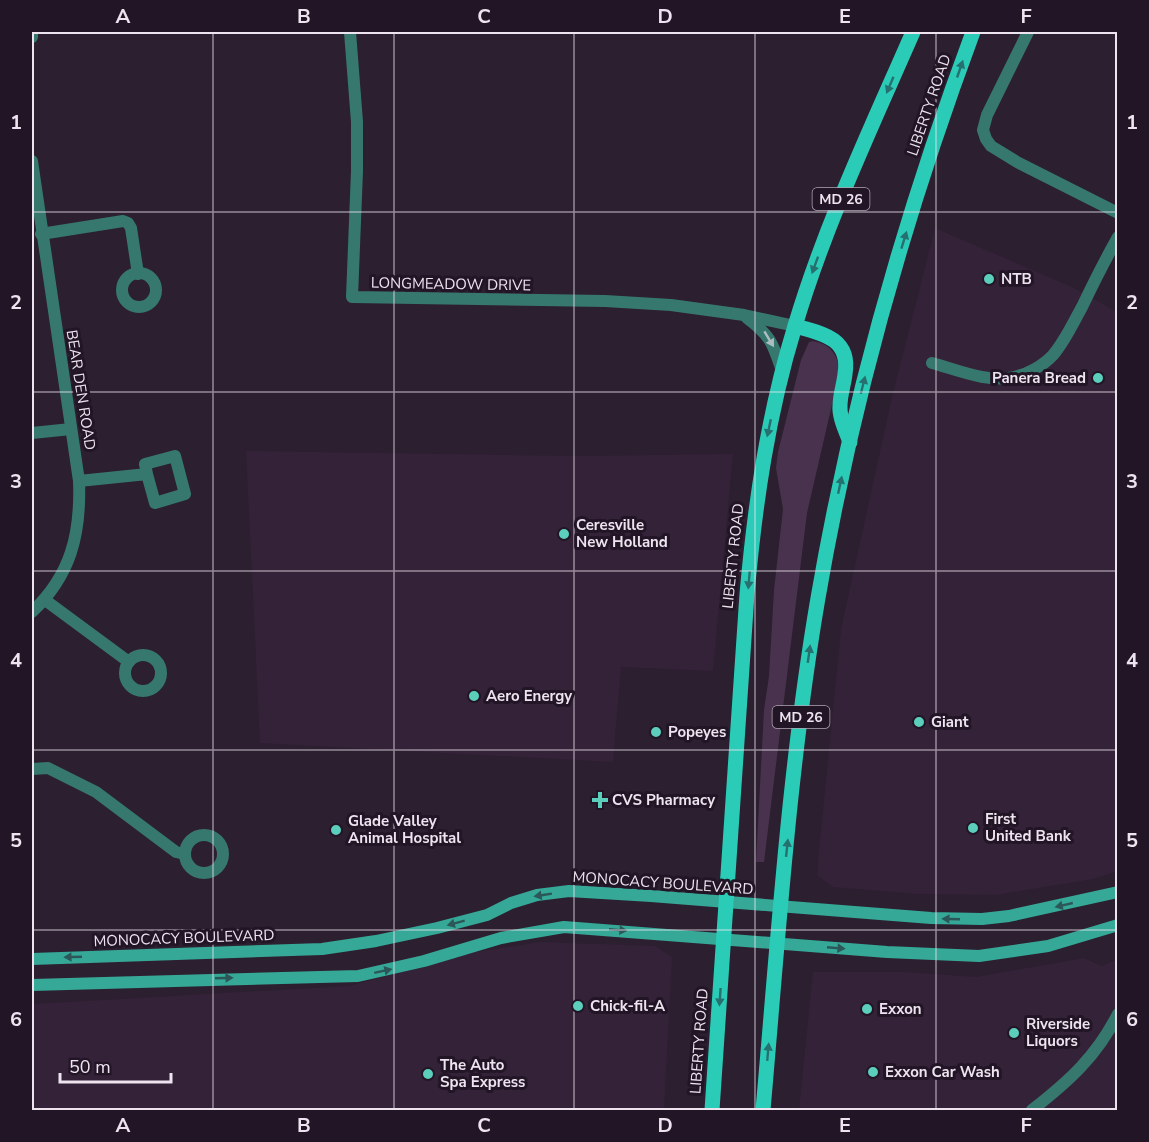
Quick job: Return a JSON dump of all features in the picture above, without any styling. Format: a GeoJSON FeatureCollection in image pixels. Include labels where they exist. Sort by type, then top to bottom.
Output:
{"type":"FeatureCollection","features":[{"type":"Feature","properties":{"kind":"main road","name":"LIBERTY ROAD"},"geometry":{"type":"LineString","coordinates":[[712,1110],[752,537],[765,443],[782,371],[819,255],[847,183],[913,32]]}},
{"type":"Feature","properties":{"kind":"main road","name":"LIBERTY ROAD"},"geometry":{"type":"LineString","coordinates":[[763,1110],[781,906],[811,644],[831,528],[886,296],[973,32]]}},
{"type":"Feature","properties":{"kind":"main road"},"geometry":{"type":"LineString","coordinates":[[795,326],[831,337],[845,356],[846,370],[839,408],[850,442]]}},
{"type":"Feature","properties":{"kind":"main road","name":"MONOCACY BOULEVARD"},"geometry":{"type":"LineString","coordinates":[[32,959],[350,946],[437,928],[487,915],[511,903],[537,895],[568,891],[976,920],[1020,914],[1118,892]]}},
{"type":"Feature","properties":{"kind":"main road"},"geometry":{"type":"LineString","coordinates":[[32,985],[358,976],[424,961],[501,938],[564,927],[887,952],[979,956],[1048,946],[1118,925]]}},
{"type":"Feature","properties":{"kind":"street"},"geometry":{"type":"LineString","coordinates":[[32,32],[32,37]]}},
{"type":"Feature","properties":{"kind":"street","name":"LONGMEADOW DRIVE"},"geometry":{"type":"LineString","coordinates":[[350,32],[357,122],[352,297],[605,301],[671,305],[744,315],[795,326]]}},
{"type":"Feature","properties":{"kind":"street"},"geometry":{"type":"LineString","coordinates":[[1028,32],[987,115],[982,130],[986,139],[1009,158],[1118,213]]}},
{"type":"Feature","properties":{"kind":"street","name":"BEAR DEN ROAD"},"geometry":{"type":"LineString","coordinates":[[32,161],[41,234],[80,481],[80,512],[76,541],[63,572],[45,600],[32,612]]}},
{"type":"Feature","properties":{"kind":"street"},"geometry":{"type":"LineString","coordinates":[[41,234],[123,221],[128,223],[131,228],[138,274]]}},
{"type":"Feature","properties":{"kind":"street"},"geometry":{"type":"LineString","coordinates":[[932,363],[980,376],[998,378],[1014,377],[1031,371],[1048,360],[1073,323],[1118,237]]}},
{"type":"Feature","properties":{"kind":"street"},"geometry":{"type":"LineString","coordinates":[[744,315],[765,332],[775,349],[782,371]]}},
{"type":"Feature","properties":{"kind":"street"},"geometry":{"type":"LineString","coordinates":[[32,433],[71,429]]}},
{"type":"Feature","properties":{"kind":"street"},"geometry":{"type":"LineString","coordinates":[[80,481],[147,474]]}},
{"type":"Feature","properties":{"kind":"street"},"geometry":{"type":"LineString","coordinates":[[45,600],[129,662]]}},
{"type":"Feature","properties":{"kind":"street"},"geometry":{"type":"LineString","coordinates":[[32,769],[48,768],[96,792],[176,852],[185,854]]}},
{"type":"Feature","properties":{"kind":"street"},"geometry":{"type":"LineString","coordinates":[[1032,1110],[1067,1083],[1084,1065],[1100,1045],[1118,1014]]}},
{"type":"Feature","properties":{"kind":"shaded area"},"geometry":{"type":"Polygon","coordinates":[[[935,228],[1072,287],[1117,312],[1117,871],[1093,879],[996,895],[917,894],[833,887],[818,876],[841,629],[892,397],[935,228]]]}},
{"type":"Feature","properties":{"kind":"shaded area"},"geometry":{"type":"Polygon","coordinates":[[[813,341],[832,351],[840,370],[807,513],[764,862],[756,862],[764,710],[783,509],[776,468],[801,360],[809,342],[813,341]]]}},
{"type":"Feature","properties":{"kind":"shaded area"},"geometry":{"type":"Polygon","coordinates":[[[246,451],[579,456],[733,454],[713,671],[621,667],[613,762],[260,743],[246,451]]]}},
{"type":"Feature","properties":{"kind":"shaded area"},"geometry":{"type":"Polygon","coordinates":[[[540,942],[655,946],[672,957],[664,1110],[32,1110],[32,1004],[349,986],[475,952],[540,942]]]}},
{"type":"Feature","properties":{"kind":"shaded area"},"geometry":{"type":"Polygon","coordinates":[[[1084,958],[1102,966],[1117,959],[1117,1110],[799,1110],[813,972],[905,972],[976,977],[1084,958]]]}},
{"type":"Feature","properties":{"kind":"place","name":"NTB"},"geometry":{"type":"Point","coordinates":[989,279]}},
{"type":"Feature","properties":{"kind":"place","name":"Panera Bread"},"geometry":{"type":"Point","coordinates":[1098,378]}},
{"type":"Feature","properties":{"kind":"place","name":"Ceresville New Holland"},"geometry":{"type":"Point","coordinates":[564,534]}},
{"type":"Feature","properties":{"kind":"place","name":"Aero Energy"},"geometry":{"type":"Point","coordinates":[474,696]}},
{"type":"Feature","properties":{"kind":"place","name":"Giant"},"geometry":{"type":"Point","coordinates":[919,722]}},
{"type":"Feature","properties":{"kind":"place","name":"Popeyes"},"geometry":{"type":"Point","coordinates":[656,732]}},
{"type":"Feature","properties":{"kind":"place","name":"CVS Pharmacy"},"geometry":{"type":"Point","coordinates":[600,800]}},
{"type":"Feature","properties":{"kind":"place","name":"First United Bank"},"geometry":{"type":"Point","coordinates":[973,828]}},
{"type":"Feature","properties":{"kind":"place","name":"Glade Valley Animal Hospital"},"geometry":{"type":"Point","coordinates":[336,830]}},
{"type":"Feature","properties":{"kind":"place","name":"Chick-fil-A"},"geometry":{"type":"Point","coordinates":[578,1006]}},
{"type":"Feature","properties":{"kind":"place","name":"Exxon"},"geometry":{"type":"Point","coordinates":[867,1009]}},
{"type":"Feature","properties":{"kind":"place","name":"Riverside Liquors"},"geometry":{"type":"Point","coordinates":[1014,1033]}},
{"type":"Feature","properties":{"kind":"place","name":"Exxon Car Wash"},"geometry":{"type":"Point","coordinates":[873,1072]}},
{"type":"Feature","properties":{"kind":"place","name":"The Auto Spa Express"},"geometry":{"type":"Point","coordinates":[428,1074]}}]}
